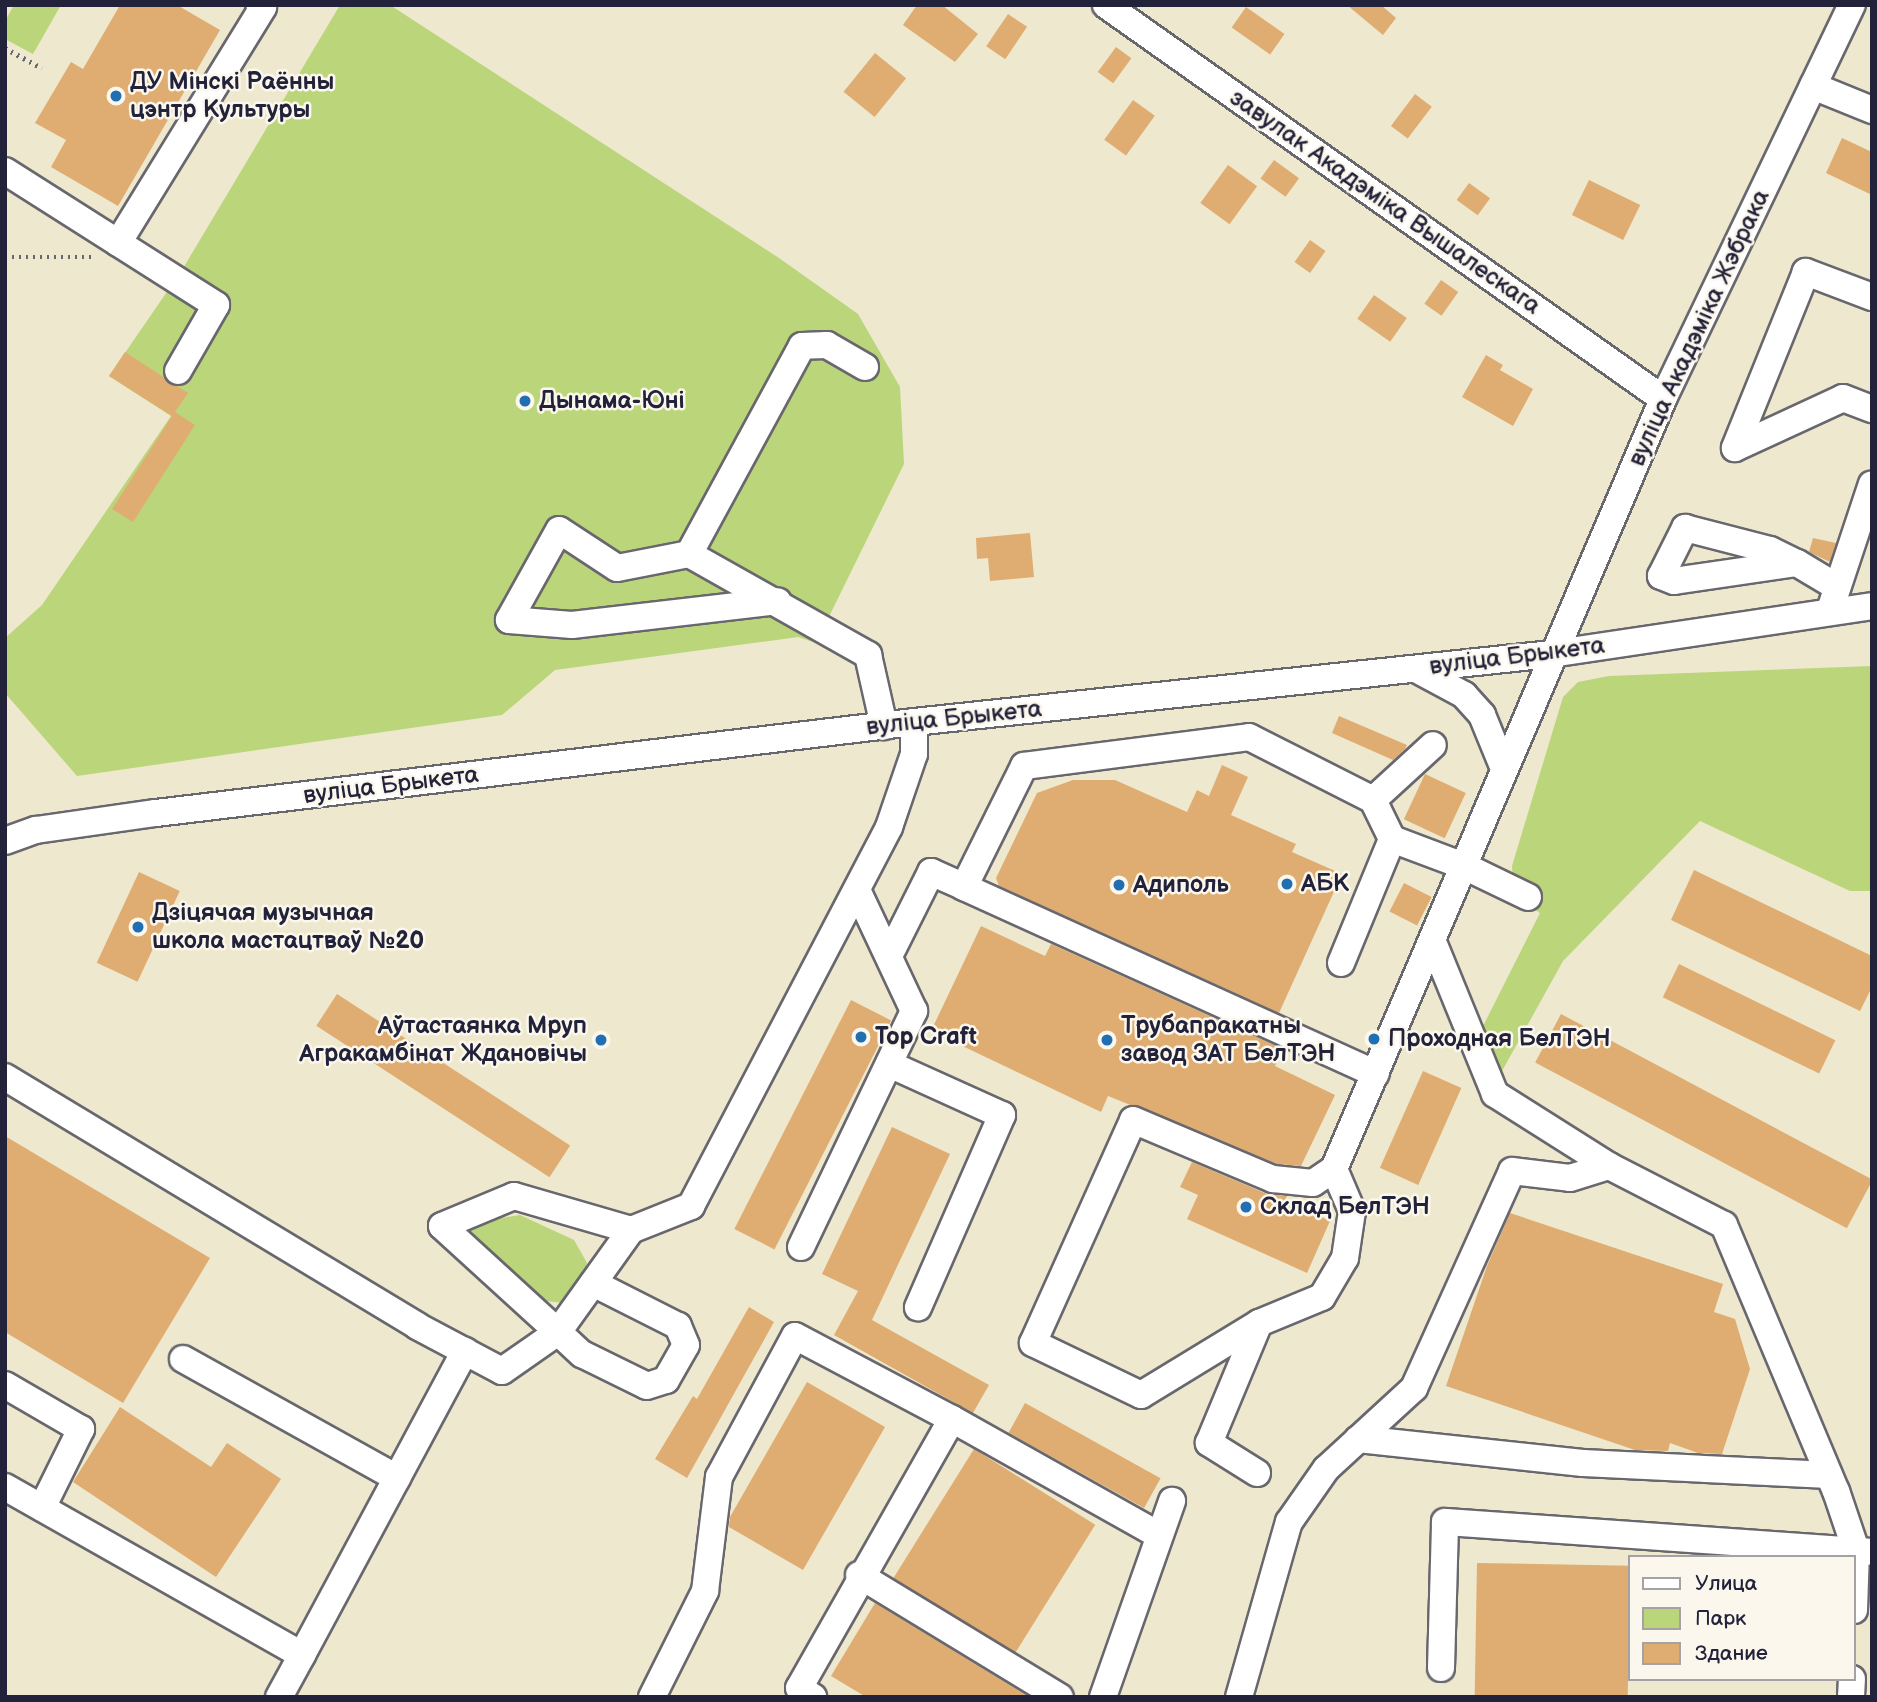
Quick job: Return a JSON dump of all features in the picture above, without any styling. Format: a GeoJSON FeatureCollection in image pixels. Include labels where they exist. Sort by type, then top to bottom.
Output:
{"type":"FeatureCollection","features":[{"type":"Feature","properties":{"kind":"street"},"geometry":{"type":"LineString","coordinates":[[110,251],[263,7],[259,5]]}},
{"type":"Feature","properties":{"kind":"street","name":"завулак Акадэміка Вышалескага"},"geometry":{"type":"LineString","coordinates":[[1106,5],[1663,399]]}},
{"type":"Feature","properties":{"kind":"street","name":"вуліца Акадэміка Жэбрака"},"geometry":{"type":"LineString","coordinates":[[1334,1169],[1433,942],[1551,654],[1663,399],[1852,5]]}},
{"type":"Feature","properties":{"kind":"street"},"geometry":{"type":"LineString","coordinates":[[1813,86],[1872,110]]}},
{"type":"Feature","properties":{"kind":"street"},"geometry":{"type":"LineString","coordinates":[[5,171],[110,251],[216,305],[178,371]]}},
{"type":"Feature","properties":{"kind":"street"},"geometry":{"type":"LineString","coordinates":[[1872,297],[1806,272],[1735,448],[1843,398],[1872,409]]}},
{"type":"Feature","properties":{"kind":"street"},"geometry":{"type":"LineString","coordinates":[[689,554],[802,346],[827,345],[865,367]]}},
{"type":"Feature","properties":{"kind":"street"},"geometry":{"type":"LineString","coordinates":[[1829,612],[1872,484]]}},
{"type":"Feature","properties":{"kind":"street"},"geometry":{"type":"LineString","coordinates":[[778,601],[572,625],[509,621],[559,530],[617,568],[689,554],[778,601],[868,655],[884,726]]}},
{"type":"Feature","properties":{"kind":"street"},"geometry":{"type":"LineString","coordinates":[[1797,564],[1837,587]]}},
{"type":"Feature","properties":{"kind":"street","name":"вуліца Брыкета"},"geometry":{"type":"LineString","coordinates":[[5,841],[36,830],[914,722],[1551,654],[1872,606]]}},
{"type":"Feature","properties":{"kind":"street"},"geometry":{"type":"LineString","coordinates":[[1416,669],[1464,695],[1482,715],[1504,769]]}},
{"type":"Feature","properties":{"kind":"street"},"geometry":{"type":"LineString","coordinates":[[5,1077],[502,1371],[558,1332],[631,1230],[691,1206],[858,892],[889,827],[914,754],[914,722]]}},
{"type":"Feature","properties":{"kind":"street"},"geometry":{"type":"LineString","coordinates":[[964,887],[1024,766],[1250,737],[1373,800],[1392,839],[1464,866],[1528,897]]}},
{"type":"Feature","properties":{"kind":"street"},"geometry":{"type":"LineString","coordinates":[[1373,800],[1433,745]]}},
{"type":"Feature","properties":{"kind":"street","name":"вуліца Брыкета"},"geometry":{"type":"LineString","coordinates":[[5,824],[36,830]]}},
{"type":"Feature","properties":{"kind":"street"},"geometry":{"type":"LineString","coordinates":[[1341,963],[1392,839]]}},
{"type":"Feature","properties":{"kind":"street"},"geometry":{"type":"LineString","coordinates":[[889,956],[931,872],[1376,1074]]}},
{"type":"Feature","properties":{"kind":"street"},"geometry":{"type":"LineString","coordinates":[[802,1247],[915,1011],[858,892]]}},
{"type":"Feature","properties":{"kind":"street"},"geometry":{"type":"LineString","coordinates":[[1433,942],[1495,1094],[1609,1166],[1724,1225],[1829,1475],[1864,1551],[1856,1598]]}},
{"type":"Feature","properties":{"kind":"street"},"geometry":{"type":"LineString","coordinates":[[889,1065],[1002,1115],[918,1307]]}},
{"type":"Feature","properties":{"kind":"street"},"geometry":{"type":"LineString","coordinates":[[1133,1120],[1273,1179],[1313,1183],[1334,1169],[1352,1212],[1345,1258],[1322,1297],[1259,1323],[1141,1395],[1033,1343],[1133,1120]]}},
{"type":"Feature","properties":{"kind":"street"},"geometry":{"type":"LineString","coordinates":[[1239,1697],[1289,1522],[1326,1469],[1414,1388],[1512,1171],[1570,1178],[1609,1166]]}},
{"type":"Feature","properties":{"kind":"street"},"geometry":{"type":"LineString","coordinates":[[593,1283],[678,1326],[686,1345],[666,1380],[647,1386],[582,1354],[442,1226],[514,1196],[631,1230]]}},
{"type":"Feature","properties":{"kind":"street"},"geometry":{"type":"LineString","coordinates":[[1257,1473],[1209,1443],[1259,1323]]}},
{"type":"Feature","properties":{"kind":"street"},"geometry":{"type":"LineString","coordinates":[[652,1697],[705,1591],[719,1477],[795,1336],[952,1419],[1159,1535]]}},
{"type":"Feature","properties":{"kind":"street"},"geometry":{"type":"LineString","coordinates":[[279,1697],[465,1351]]}},
{"type":"Feature","properties":{"kind":"street"},"geometry":{"type":"LineString","coordinates":[[183,1359],[397,1478]]}},
{"type":"Feature","properties":{"kind":"street"},"geometry":{"type":"LineString","coordinates":[[5,1385],[81,1429],[42,1508]]}},
{"type":"Feature","properties":{"kind":"street"},"geometry":{"type":"LineString","coordinates":[[802,1694],[859,1575],[952,1419]]}},
{"type":"Feature","properties":{"kind":"street"},"geometry":{"type":"LineString","coordinates":[[1358,1439],[1583,1463],[1829,1475]]}},
{"type":"Feature","properties":{"kind":"street"},"geometry":{"type":"LineString","coordinates":[[5,1487],[302,1655]]}},
{"type":"Feature","properties":{"kind":"street"},"geometry":{"type":"LineString","coordinates":[[1102,1697],[1172,1501]]}},
{"type":"Feature","properties":{"kind":"street"},"geometry":{"type":"LineString","coordinates":[[1441,1668],[1445,1521],[1751,1550],[1864,1551]]}},
{"type":"Feature","properties":{"kind":"street"},"geometry":{"type":"LineString","coordinates":[[859,1575],[1060,1697]]}},
{"type":"Feature","properties":{"kind":"path"},"geometry":{"type":"LineString","coordinates":[[5,48],[42,68]]}},
{"type":"Feature","properties":{"kind":"path"},"geometry":{"type":"LineString","coordinates":[[5,257],[110,251]]}},
{"type":"Feature","properties":{"kind":"green space"},"geometry":{"type":"Polygon","coordinates":[[[14,5],[61,5],[33,54],[5,39],[5,21],[14,5]]]}},
{"type":"Feature","properties":{"kind":"green space","name":"Дынама-Юні"},"geometry":{"type":"Polygon","coordinates":[[[340,5],[390,5],[779,258],[858,314],[900,387],[904,464],[816,643],[798,637],[555,670],[502,715],[77,776],[5,693],[5,638],[42,605],[171,416],[109,376],[182,270],[340,5]]]}},
{"type":"Feature","properties":{"kind":"green space"},"geometry":{"type":"Polygon","coordinates":[[[1872,666],[1872,891],[1850,891],[1700,821],[1563,961],[1502,1071],[1471,1050],[1540,913],[1514,896],[1512,866],[1563,697],[1578,682],[1609,676],[1872,666]]]}},
{"type":"Feature","properties":{"kind":"green space"},"geometry":{"type":"Polygon","coordinates":[[[520,1215],[574,1240],[587,1263],[583,1283],[563,1303],[546,1301],[466,1229],[483,1221],[520,1215]]]}},
{"type":"Feature","properties":{"kind":"building","name":"ДУ Мінскі Раённы цэнтр Культуры"},"geometry":{"type":"Polygon","coordinates":[[[120,5],[177,5],[220,30],[118,206],[51,167],[66,140],[35,123],[71,62],[83,69],[120,5]]]}},
{"type":"Feature","properties":{"kind":"building"},"geometry":{"type":"Polygon","coordinates":[[[917,5],[942,5],[978,34],[955,62],[903,25],[917,5]]]}},
{"type":"Feature","properties":{"kind":"building"},"geometry":{"type":"Polygon","coordinates":[[[1347,5],[1381,5],[1396,18],[1383,35],[1347,5]]]}},
{"type":"Feature","properties":{"kind":"building"},"geometry":{"type":"Polygon","coordinates":[[[1246,7],[1285,34],[1270,54],[1232,27],[1246,7]]]}},
{"type":"Feature","properties":{"kind":"building"},"geometry":{"type":"Polygon","coordinates":[[[1008,14],[1027,27],[1005,59],[986,46],[1008,14]]]}},
{"type":"Feature","properties":{"kind":"building"},"geometry":{"type":"Polygon","coordinates":[[[1116,47],[1131,58],[1113,83],[1098,72],[1116,47]]]}},
{"type":"Feature","properties":{"kind":"building"},"geometry":{"type":"Polygon","coordinates":[[[875,53],[906,78],[875,117],[844,92],[875,53]]]}},
{"type":"Feature","properties":{"kind":"building"},"geometry":{"type":"Polygon","coordinates":[[[1415,94],[1432,107],[1408,139],[1391,126],[1415,94]]]}},
{"type":"Feature","properties":{"kind":"building"},"geometry":{"type":"Polygon","coordinates":[[[1133,100],[1155,116],[1126,156],[1104,140],[1133,100]]]}},
{"type":"Feature","properties":{"kind":"building"},"geometry":{"type":"Polygon","coordinates":[[[1842,138],[1872,152],[1872,195],[1826,173],[1842,138]]]}},
{"type":"Feature","properties":{"kind":"building"},"geometry":{"type":"Polygon","coordinates":[[[1274,160],[1299,178],[1286,197],[1260,179],[1274,160]]]}},
{"type":"Feature","properties":{"kind":"building"},"geometry":{"type":"Polygon","coordinates":[[[1228,165],[1257,186],[1229,224],[1200,203],[1228,165]]]}},
{"type":"Feature","properties":{"kind":"building"},"geometry":{"type":"Polygon","coordinates":[[[1589,180],[1640,205],[1623,240],[1572,215],[1589,180]]]}},
{"type":"Feature","properties":{"kind":"building"},"geometry":{"type":"Polygon","coordinates":[[[1469,183],[1490,198],[1478,215],[1457,200],[1469,183]]]}},
{"type":"Feature","properties":{"kind":"building"},"geometry":{"type":"Polygon","coordinates":[[[1310,240],[1326,251],[1310,273],[1295,262],[1310,240]]]}},
{"type":"Feature","properties":{"kind":"building"},"geometry":{"type":"Polygon","coordinates":[[[1441,280],[1458,292],[1442,316],[1424,304],[1441,280]]]}},
{"type":"Feature","properties":{"kind":"building"},"geometry":{"type":"Polygon","coordinates":[[[1374,295],[1407,318],[1390,342],[1357,319],[1374,295]]]}},
{"type":"Feature","properties":{"kind":"building"},"geometry":{"type":"Polygon","coordinates":[[[125,352],[188,393],[175,412],[195,425],[133,522],[112,509],[172,416],[109,376],[125,352]]]}},
{"type":"Feature","properties":{"kind":"building"},"geometry":{"type":"Polygon","coordinates":[[[1486,355],[1503,365],[1500,370],[1533,389],[1513,426],[1462,397],[1486,355]]]}},
{"type":"Feature","properties":{"kind":"building"},"geometry":{"type":"Polygon","coordinates":[[[1030,533],[1034,577],[990,581],[988,558],[977,559],[976,538],[1030,533]]]}},
{"type":"Feature","properties":{"kind":"building"},"geometry":{"type":"Polygon","coordinates":[[[1813,538],[1836,543],[1830,562],[1809,552],[1813,538]]]}},
{"type":"Feature","properties":{"kind":"building"},"geometry":{"type":"Polygon","coordinates":[[[1339,716],[1407,745],[1393,760],[1332,733],[1339,716]]]}},
{"type":"Feature","properties":{"kind":"building"},"geometry":{"type":"Polygon","coordinates":[[[1222,765],[1248,777],[1231,815],[1296,844],[1292,852],[1342,874],[1279,1013],[999,886],[996,878],[1037,793],[1073,780],[1115,780],[1187,812],[1197,790],[1209,796],[1222,765]]]}},
{"type":"Feature","properties":{"kind":"building"},"geometry":{"type":"Polygon","coordinates":[[[1425,774],[1466,793],[1445,838],[1404,819],[1425,774]]]}},
{"type":"Feature","properties":{"kind":"building"},"geometry":{"type":"Polygon","coordinates":[[[1694,870],[1872,956],[1872,987],[1860,1011],[1671,920],[1694,870]]]}},
{"type":"Feature","properties":{"kind":"building","name":"Дзіцячая музычная школа мастацтваў №20"},"geometry":{"type":"Polygon","coordinates":[[[139,872],[180,891],[138,982],[97,963],[139,872]]]}},
{"type":"Feature","properties":{"kind":"building"},"geometry":{"type":"Polygon","coordinates":[[[1404,883],[1432,897],[1417,926],[1389,912],[1404,883]]]}},
{"type":"Feature","properties":{"kind":"building","name":"Трубапракатны завод ЗАТ БелТЭН"},"geometry":{"type":"Polygon","coordinates":[[[981,926],[1045,956],[1051,944],[1283,1049],[1275,1066],[1335,1095],[1301,1166],[1277,1164],[1108,1096],[1101,1112],[931,1031],[981,926]]]}},
{"type":"Feature","properties":{"kind":"building"},"geometry":{"type":"Polygon","coordinates":[[[1679,964],[1835,1040],[1819,1074],[1663,997],[1679,964]]]}},
{"type":"Feature","properties":{"kind":"building"},"geometry":{"type":"Polygon","coordinates":[[[337,994],[570,1145],[549,1177],[316,1026],[337,994]]]}},
{"type":"Feature","properties":{"kind":"building"},"geometry":{"type":"Polygon","coordinates":[[[851,1000],[891,1020],[774,1249],[734,1229],[851,1000]]]}},
{"type":"Feature","properties":{"kind":"building"},"geometry":{"type":"Polygon","coordinates":[[[1561,1014],[1872,1179],[1847,1228],[1535,1063],[1561,1014]]]}},
{"type":"Feature","properties":{"kind":"building"},"geometry":{"type":"Polygon","coordinates":[[[1423,1071],[1461,1088],[1418,1185],[1380,1168],[1423,1071]]]}},
{"type":"Feature","properties":{"kind":"building"},"geometry":{"type":"Polygon","coordinates":[[[892,1127],[950,1154],[872,1320],[989,1385],[973,1413],[834,1335],[858,1291],[822,1274],[892,1127]]]}},
{"type":"Feature","properties":{"kind":"building"},"geometry":{"type":"Polygon","coordinates":[[[5,1136],[210,1258],[123,1403],[5,1332],[5,1136]]]}},
{"type":"Feature","properties":{"kind":"building","name":"Склад БелТЭН"},"geometry":{"type":"Polygon","coordinates":[[[1192,1162],[1267,1194],[1287,1196],[1285,1200],[1330,1221],[1307,1273],[1187,1219],[1198,1195],[1180,1187],[1192,1162]]]}},
{"type":"Feature","properties":{"kind":"building"},"geometry":{"type":"Polygon","coordinates":[[[1510,1213],[1723,1284],[1714,1312],[1735,1319],[1750,1369],[1722,1454],[1698,1453],[1670,1443],[1668,1451],[1635,1450],[1446,1386],[1487,1266],[1510,1213]]]}},
{"type":"Feature","properties":{"kind":"building"},"geometry":{"type":"Polygon","coordinates":[[[749,1307],[774,1322],[687,1478],[655,1459],[693,1396],[697,1399],[749,1307]]]}},
{"type":"Feature","properties":{"kind":"building"},"geometry":{"type":"Polygon","coordinates":[[[807,1382],[885,1427],[803,1570],[729,1527],[730,1517],[807,1382]]]}},
{"type":"Feature","properties":{"kind":"building"},"geometry":{"type":"Polygon","coordinates":[[[1025,1403],[1161,1478],[1144,1508],[1009,1433],[1025,1403]]]}},
{"type":"Feature","properties":{"kind":"building"},"geometry":{"type":"Polygon","coordinates":[[[120,1407],[211,1467],[227,1443],[281,1479],[216,1577],[73,1482],[120,1407]]]}},
{"type":"Feature","properties":{"kind":"building"},"geometry":{"type":"Polygon","coordinates":[[[974,1449],[1095,1525],[1015,1654],[893,1578],[974,1449]]]}},
{"type":"Feature","properties":{"kind":"building"},"geometry":{"type":"Polygon","coordinates":[[[1477,1563],[1629,1566],[1628,1697],[1475,1697],[1477,1563]]]}},
{"type":"Feature","properties":{"kind":"building"},"geometry":{"type":"Polygon","coordinates":[[[875,1603],[1029,1697],[866,1697],[831,1676],[875,1603]]]}},
{"type":"Feature","properties":{"kind":"place","name":"ДУ Мінскі Раённы цэнтр Культуры"},"geometry":{"type":"Point","coordinates":[116,96]}},
{"type":"Feature","properties":{"kind":"place","name":"Дынама-Юні"},"geometry":{"type":"Point","coordinates":[525,401]}},
{"type":"Feature","properties":{"kind":"place","name":"АБК"},"geometry":{"type":"Point","coordinates":[1287,884]}},
{"type":"Feature","properties":{"kind":"place","name":"Адиполь"},"geometry":{"type":"Point","coordinates":[1119,885]}},
{"type":"Feature","properties":{"kind":"place","name":"Дзіцячая музычная школа мастацтваў №20"},"geometry":{"type":"Point","coordinates":[138,927]}},
{"type":"Feature","properties":{"kind":"place","name":"Top Craft"},"geometry":{"type":"Point","coordinates":[861,1037]}},
{"type":"Feature","properties":{"kind":"place","name":"Проходная БелТЭН"},"geometry":{"type":"Point","coordinates":[1374,1039]}},
{"type":"Feature","properties":{"kind":"place","name":"Аўтастаянка Мруп Агракамбінат Ждановічы"},"geometry":{"type":"Point","coordinates":[601,1040]}},
{"type":"Feature","properties":{"kind":"place","name":"Трубапракатны завод ЗАТ БелТЭН"},"geometry":{"type":"Point","coordinates":[1107,1040]}},
{"type":"Feature","properties":{"kind":"place","name":"Склад БелТЭН"},"geometry":{"type":"Point","coordinates":[1246,1207]}}]}
